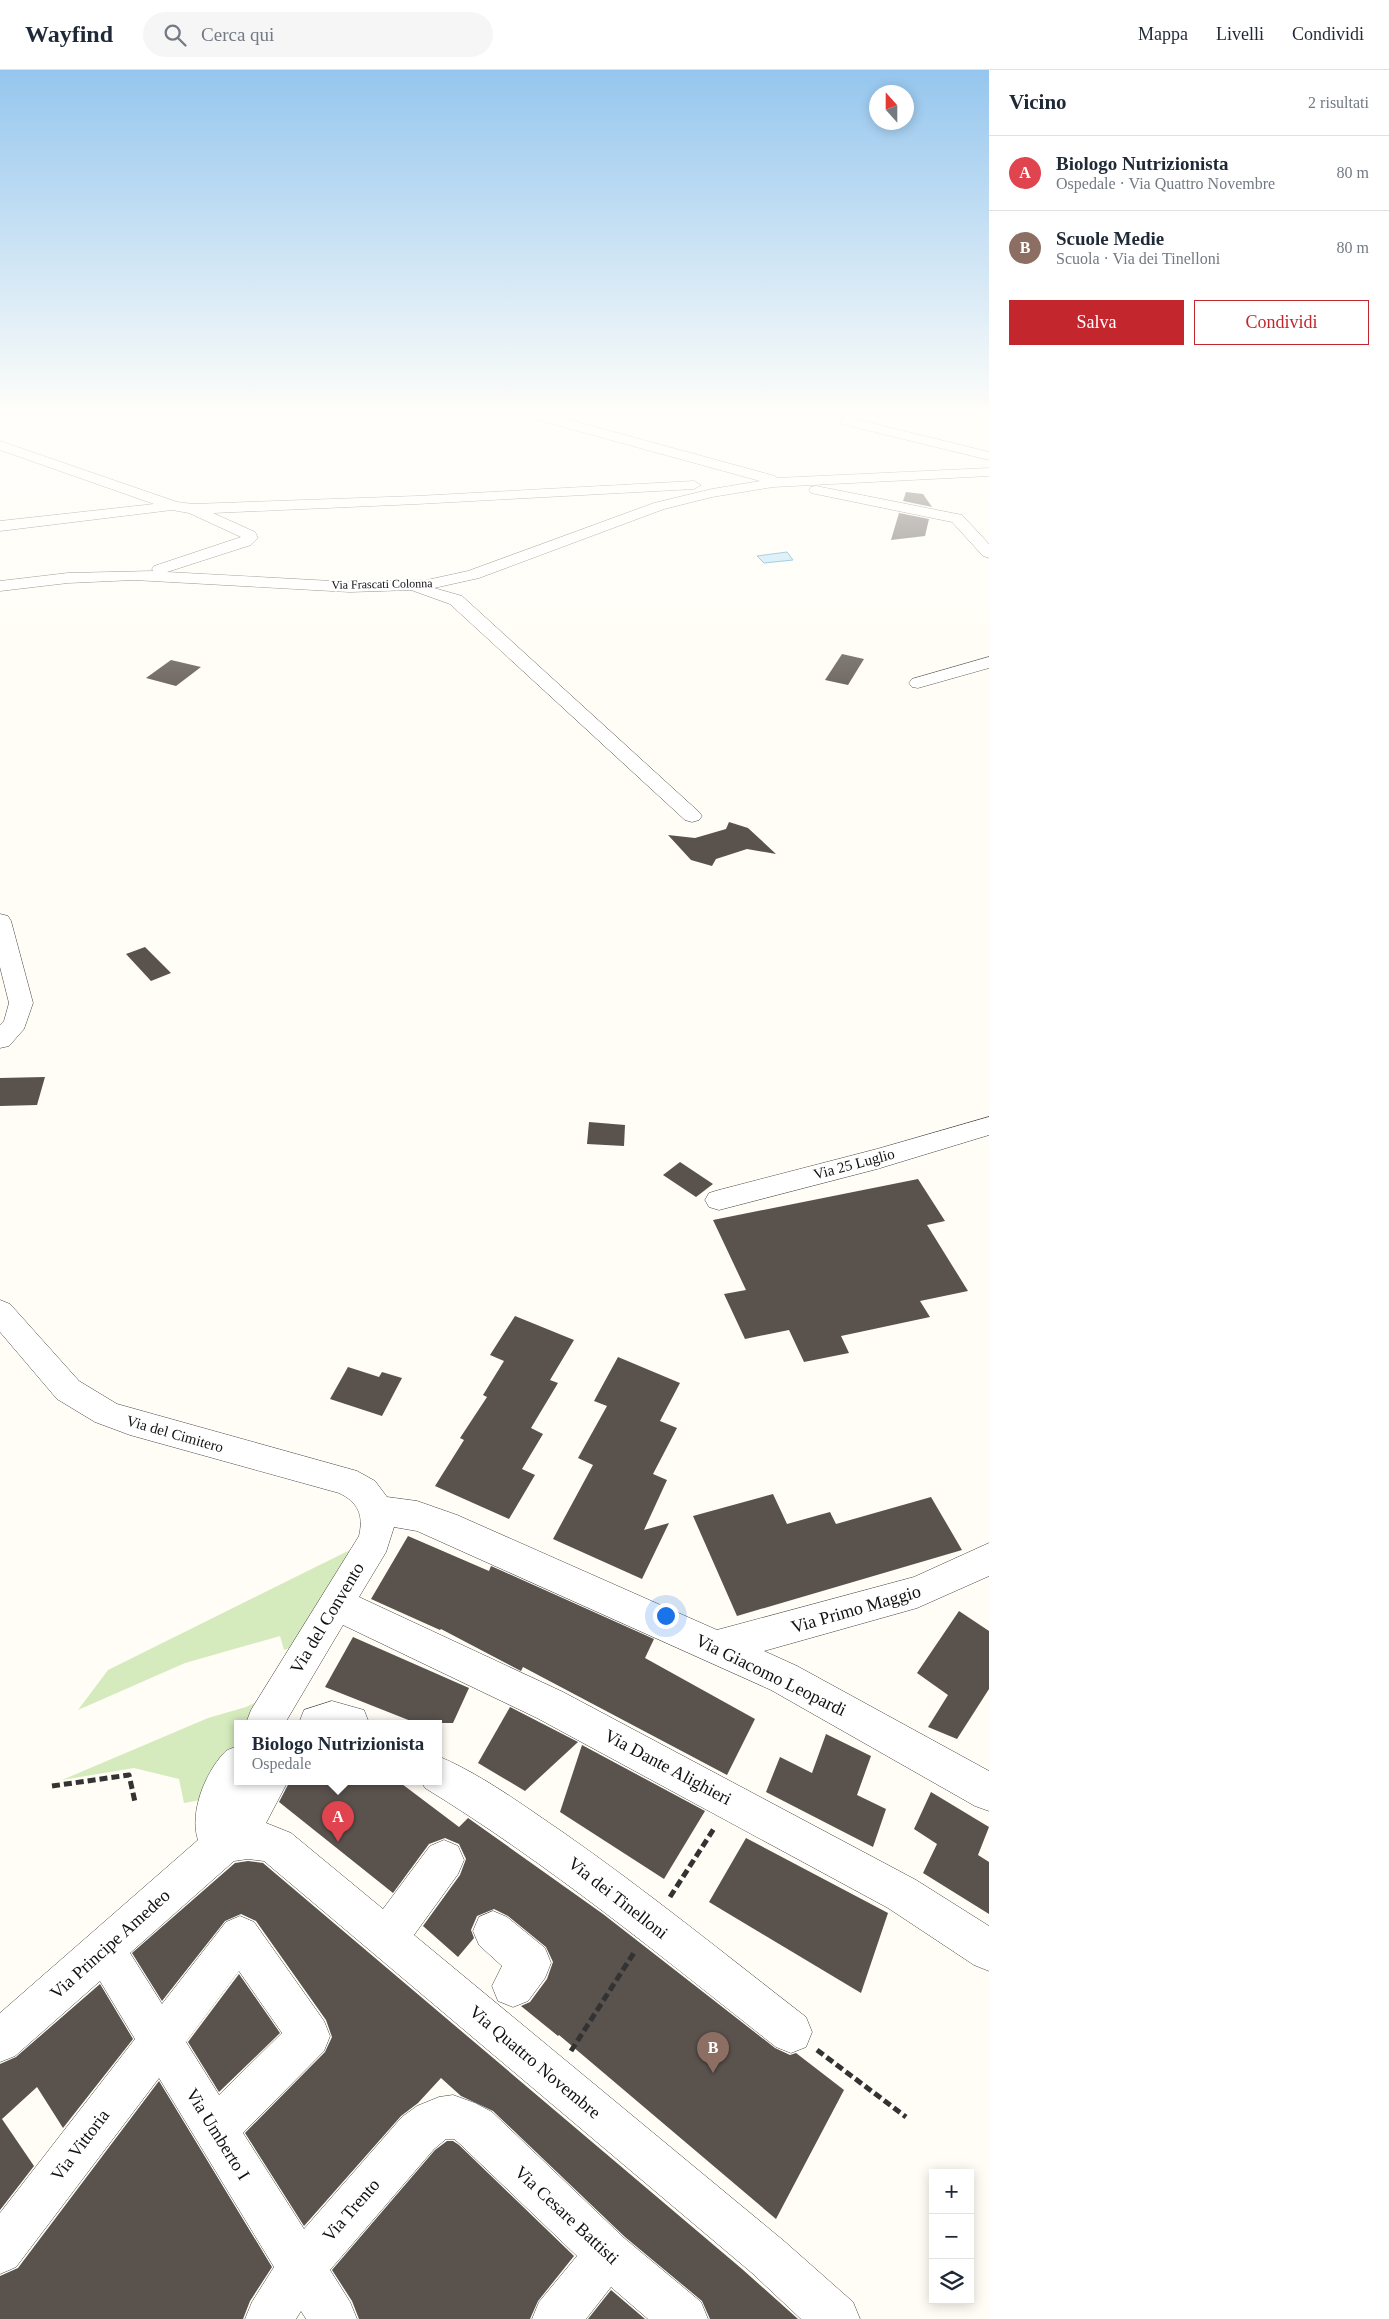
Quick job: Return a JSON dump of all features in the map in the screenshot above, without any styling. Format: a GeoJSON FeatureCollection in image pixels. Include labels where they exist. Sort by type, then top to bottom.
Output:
{"type":"FeatureCollection","features":[{"type":"Feature","properties":{"kind":"street"},"geometry":{"type":"LineString","coordinates":[[0,526],[61,519]]}},
{"type":"Feature","properties":{"kind":"street"},"geometry":{"type":"LineString","coordinates":[[142,575],[236,545],[250,538],[246,532],[216,519]]}},
{"type":"Feature","properties":{"kind":"street","name":"Via Frascati Colonna"},"geometry":{"type":"LineString","coordinates":[[0,586],[78,577],[142,575],[324,586],[397,586],[438,583],[473,575],[626,519]]}},
{"type":"Feature","properties":{"kind":"street"},"geometry":{"type":"LineString","coordinates":[[958,519],[989,553]]}},
{"type":"Feature","properties":{"kind":"street"},"geometry":{"type":"LineString","coordinates":[[963,519],[982,522]]}},
{"type":"Feature","properties":{"kind":"street"},"geometry":{"type":"LineString","coordinates":[[456,600],[457,594],[473,575]]}},
{"type":"Feature","properties":{"kind":"street"},"geometry":{"type":"LineString","coordinates":[[397,586],[417,589],[456,600],[692,816]]}},
{"type":"Feature","properties":{"kind":"street"},"geometry":{"type":"LineString","coordinates":[[918,683],[989,662]]}},
{"type":"Feature","properties":{"kind":"street"},"geometry":{"type":"LineString","coordinates":[[0,921],[21,1003],[15,1023],[0,1040]]}},
{"type":"Feature","properties":{"kind":"street","name":"Via 25 Luglio"},"geometry":{"type":"LineString","coordinates":[[719,1200],[877,1159],[989,1126]]}},
{"type":"Feature","properties":{"kind":"street","name":"Via del Cimitero"},"geometry":{"type":"LineString","coordinates":[[0,1312],[68,1390],[100,1410],[130,1422],[345,1481],[363,1491],[378,1510]]}},
{"type":"Feature","properties":{"kind":"street","name":"Via del Convento"},"geometry":{"type":"LineString","coordinates":[[266,1720],[374,1541],[380,1518],[378,1510]]}},
{"type":"Feature","properties":{"kind":"street","name":"Via Giacomo Leopardi"},"geometry":{"type":"LineString","coordinates":[[378,1510],[417,1516],[445,1526],[718,1647],[832,1704],[989,1792]]}},
{"type":"Feature","properties":{"kind":"street","name":"Via Primo Maggio"},"geometry":{"type":"LineString","coordinates":[[718,1647],[916,1592],[961,1574],[989,1558]]}},
{"type":"Feature","properties":{"kind":"street","name":"Via Dante Alighieri"},"geometry":{"type":"LineString","coordinates":[[336,1604],[522,1690],[577,1718],[896,1890],[989,1950]]}},
{"type":"Feature","properties":{"kind":"street"},"geometry":{"type":"LineString","coordinates":[[234,1772],[221,1793],[214,1810],[212,1825],[229,1844],[267,1785]]}},
{"type":"Feature","properties":{"kind":"street","name":"Via dei Tinelloni"},"geometry":{"type":"LineString","coordinates":[[442,1777],[512,1820],[562,1854],[791,2032]]}},
{"type":"Feature","properties":{"kind":"street","name":"Via Quattro Novembre"},"geometry":{"type":"LineString","coordinates":[[229,1844],[260,1840],[277,1847],[768,2257],[836,2319]]}},
{"type":"Feature","properties":{"kind":"street","name":"Via Principe Amedeo"},"geometry":{"type":"LineString","coordinates":[[0,2042],[104,1949],[229,1844]]}},
{"type":"Feature","properties":{"kind":"street"},"geometry":{"type":"LineString","coordinates":[[386,1938],[444,1860]]}},
{"type":"Feature","properties":{"kind":"street"},"geometry":{"type":"LineString","coordinates":[[492,1931],[530,1963],[513,1986]]}},
{"type":"Feature","properties":{"kind":"street","name":"Via Vittoria"},"geometry":{"type":"LineString","coordinates":[[0,2251],[240,1936],[309,2036],[216,2129]]}},
{"type":"Feature","properties":{"kind":"street","name":"Via Umberto I"},"geometry":{"type":"LineString","coordinates":[[104,1949],[333,2319]]}},
{"type":"Feature","properties":{"kind":"street","name":"Via Cesare Battisti"},"geometry":{"type":"LineString","coordinates":[[448,2116],[458,2118],[476,2128],[608,2254],[684,2319]]}},
{"type":"Feature","properties":{"kind":"street","name":"Via Trento"},"geometry":{"type":"LineString","coordinates":[[269,2319],[301,2268],[418,2133],[428,2124],[448,2116]]}},
{"type":"Feature","properties":{"kind":"street"},"geometry":{"type":"LineString","coordinates":[[556,2319],[608,2254]]}},
{"type":"Feature","properties":{"kind":"path"},"geometry":{"type":"LineString","coordinates":[[52,1786],[129,1775],[135,1802]]}},
{"type":"Feature","properties":{"kind":"path"},"geometry":{"type":"LineString","coordinates":[[791,2032],[906,2117]]}},
{"type":"Feature","properties":{"kind":"green space"},"geometry":{"type":"Polygon","coordinates":[[[350,1550],[296,1646],[284,1650],[280,1636],[185,1663],[78,1710],[108,1670],[350,1550]]]}},
{"type":"Feature","properties":{"kind":"green space"},"geometry":{"type":"Polygon","coordinates":[[[261,1700],[249,1720],[234,1720],[234,1746],[201,1800],[184,1803],[179,1779],[134,1768],[62,1780],[208,1718],[246,1707],[261,1700]]]}},
{"type":"Feature","properties":{"kind":"water"},"geometry":{"type":"Polygon","coordinates":[[[787,552],[793,560],[764,563],[757,556],[787,552]]]}},
{"type":"Feature","properties":{"kind":"building"},"geometry":{"type":"Polygon","coordinates":[[[897,519],[929,519],[925,536],[891,540],[897,519]]]}},
{"type":"Feature","properties":{"kind":"building"},"geometry":{"type":"Polygon","coordinates":[[[842,654],[864,659],[848,685],[825,680],[842,654]]]}},
{"type":"Feature","properties":{"kind":"building"},"geometry":{"type":"Polygon","coordinates":[[[171,660],[201,667],[176,686],[146,678],[171,660]]]}},
{"type":"Feature","properties":{"kind":"building"},"geometry":{"type":"Polygon","coordinates":[[[729,822],[748,828],[776,854],[747,849],[716,859],[712,866],[691,860],[668,835],[695,838],[726,829],[729,822]]]}},
{"type":"Feature","properties":{"kind":"building"},"geometry":{"type":"Polygon","coordinates":[[[145,947],[171,973],[151,981],[126,954],[145,947]]]}},
{"type":"Feature","properties":{"kind":"building"},"geometry":{"type":"Polygon","coordinates":[[[45,1077],[37,1105],[0,1106],[0,1078],[45,1077]]]}},
{"type":"Feature","properties":{"kind":"building"},"geometry":{"type":"Polygon","coordinates":[[[589,1122],[625,1125],[624,1146],[587,1144],[589,1122]]]}},
{"type":"Feature","properties":{"kind":"building"},"geometry":{"type":"Polygon","coordinates":[[[680,1162],[713,1184],[696,1197],[663,1175],[680,1162]]]}},
{"type":"Feature","properties":{"kind":"building"},"geometry":{"type":"Polygon","coordinates":[[[918,1179],[945,1221],[927,1225],[968,1291],[920,1301],[930,1317],[841,1336],[849,1353],[804,1362],[789,1330],[745,1339],[724,1294],[746,1290],[713,1220],[918,1179]]]}},
{"type":"Feature","properties":{"kind":"building"},"geometry":{"type":"Polygon","coordinates":[[[515,1316],[574,1340],[550,1380],[558,1383],[531,1428],[543,1434],[522,1469],[535,1475],[509,1519],[435,1486],[464,1440],[460,1438],[487,1397],[483,1395],[504,1361],[490,1355],[515,1316]]]}},
{"type":"Feature","properties":{"kind":"building"},"geometry":{"type":"Polygon","coordinates":[[[618,1357],[680,1383],[660,1421],[677,1428],[653,1474],[667,1480],[644,1530],[669,1523],[642,1579],[553,1539],[593,1465],[578,1458],[607,1406],[594,1401],[618,1357]]]}},
{"type":"Feature","properties":{"kind":"building"},"geometry":{"type":"Polygon","coordinates":[[[348,1367],[379,1377],[382,1372],[402,1378],[382,1416],[330,1399],[348,1367]]]}},
{"type":"Feature","properties":{"kind":"building"},"geometry":{"type":"Polygon","coordinates":[[[773,1494],[787,1524],[830,1512],[836,1524],[931,1497],[962,1550],[737,1616],[693,1516],[773,1494]]]}},
{"type":"Feature","properties":{"kind":"building"},"geometry":{"type":"Polygon","coordinates":[[[408,1536],[489,1571],[491,1566],[654,1639],[645,1658],[755,1719],[727,1775],[523,1667],[521,1671],[441,1629],[371,1599],[408,1536]]]}},
{"type":"Feature","properties":{"kind":"building"},"geometry":{"type":"Polygon","coordinates":[[[959,1611],[989,1631],[989,1689],[957,1739],[928,1727],[948,1695],[917,1673],[959,1611]]]}},
{"type":"Feature","properties":{"kind":"building"},"geometry":{"type":"Polygon","coordinates":[[[353,1637],[469,1688],[453,1723],[442,1723],[442,1720],[408,1720],[325,1687],[353,1637]]]}},
{"type":"Feature","properties":{"kind":"building"},"geometry":{"type":"Polygon","coordinates":[[[510,1707],[578,1742],[525,1791],[478,1763],[510,1707]]]}},
{"type":"Feature","properties":{"kind":"building"},"geometry":{"type":"Polygon","coordinates":[[[826,1734],[871,1756],[857,1795],[886,1809],[873,1847],[766,1792],[780,1757],[812,1773],[826,1734]]]}},
{"type":"Feature","properties":{"kind":"building"},"geometry":{"type":"Polygon","coordinates":[[[582,1745],[705,1811],[664,1879],[560,1812],[582,1745]]]}},
{"type":"Feature","properties":{"kind":"building"},"geometry":{"type":"Polygon","coordinates":[[[288,1785],[403,1785],[459,1827],[468,1818],[603,1914],[775,2048],[790,2055],[796,2053],[844,2090],[776,2219],[559,2035],[521,2006],[530,2002],[547,1979],[553,1962],[546,1947],[508,1916],[494,1909],[477,1916],[471,1930],[474,1938],[458,1957],[423,1926],[460,1875],[466,1859],[459,1844],[445,1838],[429,1844],[393,1893],[279,1802],[288,1785]]]}},
{"type":"Feature","properties":{"kind":"building"},"geometry":{"type":"Polygon","coordinates":[[[931,1792],[989,1827],[978,1855],[989,1862],[989,1914],[923,1873],[937,1844],[914,1829],[931,1792]]]}},
{"type":"Feature","properties":{"kind":"building"},"geometry":{"type":"Polygon","coordinates":[[[746,1838],[888,1913],[861,1993],[709,1902],[746,1838]]]}},
{"type":"Feature","properties":{"kind":"building"},"geometry":{"type":"Polygon","coordinates":[[[248,1861],[263,1863],[742,2269],[798,2319],[710,2319],[702,2301],[625,2237],[493,2111],[461,2096],[441,2078],[418,2103],[401,2116],[304,2226],[245,2133],[325,2052],[332,2037],[326,2020],[256,1921],[241,1914],[225,1921],[162,2001],[132,1953],[235,1863],[248,1861]]]}},
{"type":"Feature","properties":{"kind":"building"},"geometry":{"type":"Polygon","coordinates":[[[239,1974],[280,2033],[219,2092],[188,2042],[239,1974]]]}},
{"type":"Feature","properties":{"kind":"building"},"geometry":{"type":"Polygon","coordinates":[[[100,1984],[133,2039],[63,2128],[37,2087],[2,2119],[34,2166],[0,2210],[0,2064],[16,2057],[100,1984]]]}},
{"type":"Feature","properties":{"kind":"building"},"geometry":{"type":"Polygon","coordinates":[[[159,2081],[272,2267],[250,2301],[243,2319],[0,2319],[0,2276],[18,2268],[159,2081]]]}},
{"type":"Feature","properties":{"kind":"building"},"geometry":{"type":"Polygon","coordinates":[[[447,2141],[453,2141],[459,2145],[574,2256],[538,2301],[530,2319],[359,2319],[352,2301],[332,2270],[435,2150],[447,2141]]]}},
{"type":"Feature","properties":{"kind":"building"},"geometry":{"type":"Polygon","coordinates":[[[611,2290],[645,2319],[588,2319],[611,2290]]]}},
{"type":"Feature","properties":{"kind":"place","name":"Biologo Nutrizionista"},"geometry":{"type":"Point","coordinates":[338,1842]}},
{"type":"Feature","properties":{"kind":"place","name":"Scuole Medie"},"geometry":{"type":"Point","coordinates":[713,2073]}}]}
